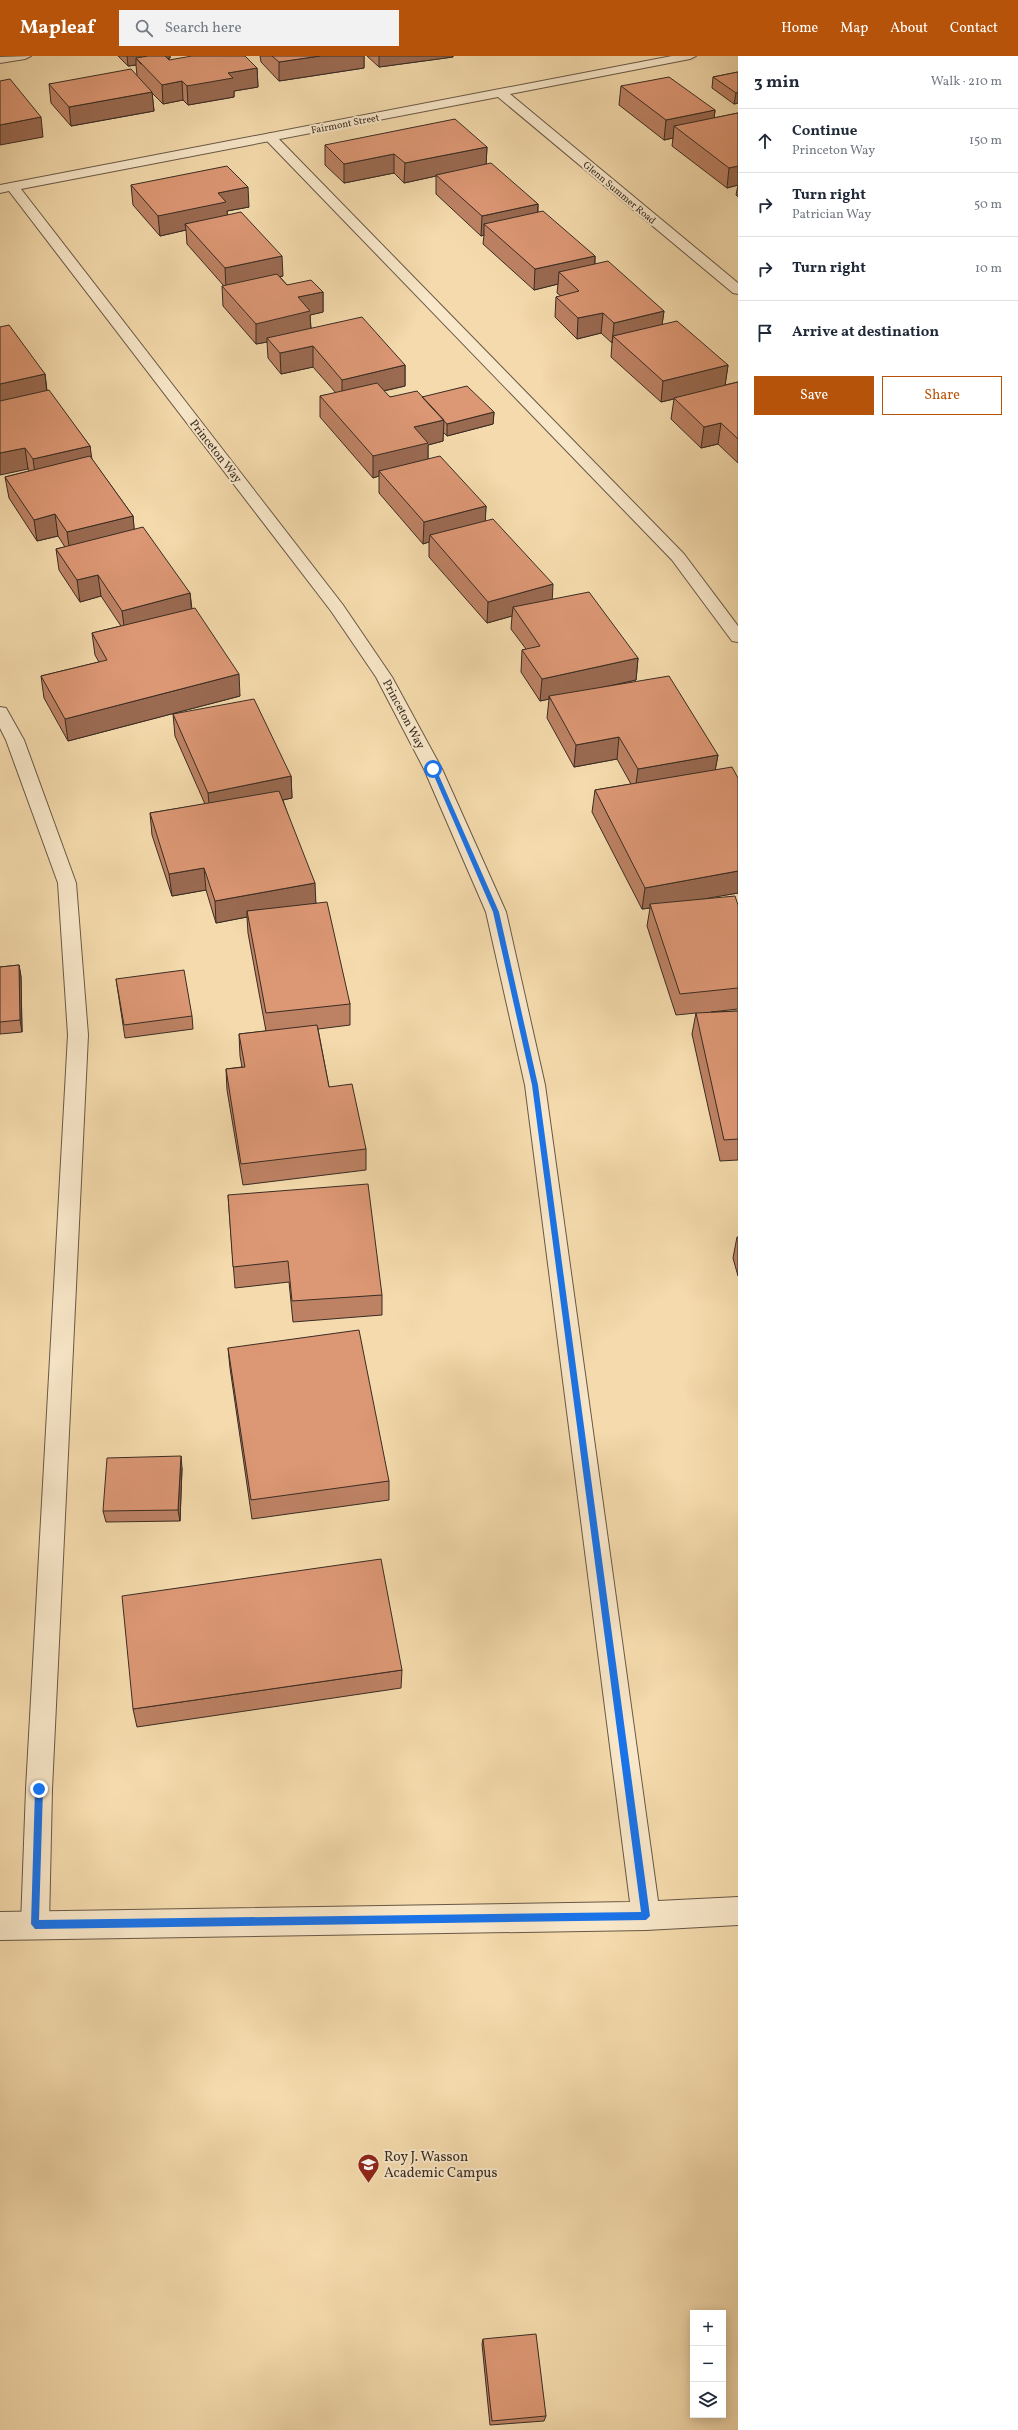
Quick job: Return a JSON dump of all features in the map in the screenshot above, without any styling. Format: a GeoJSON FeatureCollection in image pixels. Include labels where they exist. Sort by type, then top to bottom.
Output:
{"type":"FeatureCollection","features":[{"type":"Feature","properties":{"kind":"street"},"geometry":{"type":"LineString","coordinates":[[0,60],[25,56]]}},
{"type":"Feature","properties":{"kind":"street","name":"Fairmont Street"},"geometry":{"type":"LineString","coordinates":[[6,188],[690,56]]}},
{"type":"Feature","properties":{"kind":"street","name":"Glenn Summer Road"},"geometry":{"type":"LineString","coordinates":[[501,93],[738,290]]}},
{"type":"Feature","properties":{"kind":"street"},"geometry":{"type":"LineString","coordinates":[[270,137],[678,557],[738,637]]}},
{"type":"Feature","properties":{"kind":"street","name":"Princeton Way"},"geometry":{"type":"LineString","coordinates":[[6,188],[337,608],[384,677],[433,769],[496,912],[535,1085],[646,1916]]}},
{"type":"Feature","properties":{"kind":"street"},"geometry":{"type":"LineString","coordinates":[[0,712],[15,740],[67,883],[78,1035],[39,1789],[35,1924]]}},
{"type":"Feature","properties":{"kind":"street"},"geometry":{"type":"LineString","coordinates":[[0,1926],[35,1924],[646,1916],[738,1911]]}},
{"type":"Feature","properties":{"kind":"building"},"geometry":{"type":"Polygon","coordinates":[[[165,56],[169,60],[192,56],[245,56],[257,68],[228,73],[233,78],[187,86],[182,81],[162,85],[136,58],[165,56]]]}},
{"type":"Feature","properties":{"kind":"building"},"geometry":{"type":"Polygon","coordinates":[[[272,56],[320,56],[279,62],[272,56]]]}},
{"type":"Feature","properties":{"kind":"building"},"geometry":{"type":"Polygon","coordinates":[[[131,69],[152,92],[69,107],[49,84],[131,69]]]}},
{"type":"Feature","properties":{"kind":"building"},"geometry":{"type":"Polygon","coordinates":[[[738,72],[738,92],[736,93],[713,77],[738,72]]]}},
{"type":"Feature","properties":{"kind":"building"},"geometry":{"type":"Polygon","coordinates":[[[669,77],[715,110],[666,120],[621,86],[669,77]]]}},
{"type":"Feature","properties":{"kind":"building"},"geometry":{"type":"Polygon","coordinates":[[[10,79],[41,117],[0,125],[0,81],[10,79]]]}},
{"type":"Feature","properties":{"kind":"building"},"geometry":{"type":"Polygon","coordinates":[[[738,113],[738,166],[729,168],[674,126],[738,113]]]}},
{"type":"Feature","properties":{"kind":"building"},"geometry":{"type":"Polygon","coordinates":[[[455,119],[487,147],[405,163],[394,154],[344,164],[325,145],[455,119]]]}},
{"type":"Feature","properties":{"kind":"building"},"geometry":{"type":"Polygon","coordinates":[[[491,163],[538,204],[482,216],[436,175],[491,163]]]}},
{"type":"Feature","properties":{"kind":"building"},"geometry":{"type":"Polygon","coordinates":[[[227,166],[248,187],[218,193],[226,202],[158,216],[131,185],[227,166]]]}},
{"type":"Feature","properties":{"kind":"building"},"geometry":{"type":"Polygon","coordinates":[[[543,211],[595,256],[535,269],[484,224],[543,211]]]}},
{"type":"Feature","properties":{"kind":"building"},"geometry":{"type":"Polygon","coordinates":[[[241,212],[282,256],[225,268],[185,224],[241,212]]]}},
{"type":"Feature","properties":{"kind":"building"},"geometry":{"type":"Polygon","coordinates":[[[608,261],[664,311],[614,323],[603,313],[578,318],[556,297],[579,291],[559,272],[608,261]]]}},
{"type":"Feature","properties":{"kind":"building"},"geometry":{"type":"Polygon","coordinates":[[[277,274],[287,285],[311,280],[323,292],[298,297],[310,311],[256,324],[222,286],[277,274]]]}},
{"type":"Feature","properties":{"kind":"building"},"geometry":{"type":"Polygon","coordinates":[[[362,317],[405,365],[342,380],[313,346],[280,353],[267,338],[362,317]]]}},
{"type":"Feature","properties":{"kind":"building"},"geometry":{"type":"Polygon","coordinates":[[[677,321],[728,365],[663,381],[613,336],[677,321]]]}},
{"type":"Feature","properties":{"kind":"building"},"geometry":{"type":"Polygon","coordinates":[[[9,325],[45,374],[0,384],[0,327],[9,325]]]}},
{"type":"Feature","properties":{"kind":"building"},"geometry":{"type":"Polygon","coordinates":[[[738,382],[738,439],[721,423],[704,427],[674,398],[738,382]]]}},
{"type":"Feature","properties":{"kind":"building"},"geometry":{"type":"Polygon","coordinates":[[[377,383],[390,397],[417,391],[444,420],[414,427],[428,443],[373,456],[320,396],[377,383]]]}},
{"type":"Feature","properties":{"kind":"building"},"geometry":{"type":"Polygon","coordinates":[[[467,386],[494,412],[447,424],[422,397],[467,386]]]}},
{"type":"Feature","properties":{"kind":"building"},"geometry":{"type":"Polygon","coordinates":[[[49,390],[90,446],[33,459],[25,448],[0,453],[0,401],[49,390]]]}},
{"type":"Feature","properties":{"kind":"building"},"geometry":{"type":"Polygon","coordinates":[[[90,456],[133,516],[67,532],[55,514],[34,520],[5,477],[90,456]]]}},
{"type":"Feature","properties":{"kind":"building"},"geometry":{"type":"Polygon","coordinates":[[[440,456],[486,506],[424,522],[379,471],[440,456]]]}},
{"type":"Feature","properties":{"kind":"building"},"geometry":{"type":"Polygon","coordinates":[[[493,519],[553,584],[488,602],[430,535],[493,519]]]}},
{"type":"Feature","properties":{"kind":"building"},"geometry":{"type":"Polygon","coordinates":[[[143,527],[190,593],[122,611],[98,575],[77,580],[56,549],[143,527]]]}},
{"type":"Feature","properties":{"kind":"building"},"geometry":{"type":"Polygon","coordinates":[[[589,592],[638,658],[542,679],[522,650],[540,646],[513,607],[589,592]]]}},
{"type":"Feature","properties":{"kind":"building"},"geometry":{"type":"Polygon","coordinates":[[[195,608],[239,674],[65,719],[41,676],[107,660],[92,633],[195,608]]]}},
{"type":"Feature","properties":{"kind":"building"},"geometry":{"type":"Polygon","coordinates":[[[669,676],[718,755],[638,769],[619,737],[576,745],[549,696],[669,676]]]}},
{"type":"Feature","properties":{"kind":"building"},"geometry":{"type":"Polygon","coordinates":[[[254,699],[291,776],[208,793],[173,714],[254,699]]]}},
{"type":"Feature","properties":{"kind":"building"},"geometry":{"type":"Polygon","coordinates":[[[732,767],[738,778],[738,871],[645,888],[595,790],[732,767]]]}},
{"type":"Feature","properties":{"kind":"building"},"geometry":{"type":"Polygon","coordinates":[[[279,791],[315,883],[215,901],[204,868],[169,874],[150,813],[279,791]]]}},
{"type":"Feature","properties":{"kind":"building"},"geometry":{"type":"Polygon","coordinates":[[[735,896],[738,905],[738,988],[680,994],[650,904],[735,896]]]}},
{"type":"Feature","properties":{"kind":"building"},"geometry":{"type":"Polygon","coordinates":[[[327,902],[350,1004],[266,1013],[247,911],[327,902]]]}},
{"type":"Feature","properties":{"kind":"building"},"geometry":{"type":"Polygon","coordinates":[[[19,965],[20,1020],[0,1022],[0,967],[19,965]]]}},
{"type":"Feature","properties":{"kind":"building"},"geometry":{"type":"Polygon","coordinates":[[[184,970],[192,1016],[124,1025],[116,979],[184,970]]]}},
{"type":"Feature","properties":{"kind":"building"},"geometry":{"type":"Polygon","coordinates":[[[738,1011],[738,1139],[724,1140],[696,1013],[738,1011]]]}},
{"type":"Feature","properties":{"kind":"building"},"geometry":{"type":"Polygon","coordinates":[[[317,1025],[329,1087],[352,1084],[366,1149],[241,1164],[226,1069],[245,1067],[239,1034],[317,1025]]]}},
{"type":"Feature","properties":{"kind":"building"},"geometry":{"type":"Polygon","coordinates":[[[368,1184],[382,1295],[292,1301],[288,1261],[233,1267],[228,1195],[368,1184]]]}},
{"type":"Feature","properties":{"kind":"building"},"geometry":{"type":"Polygon","coordinates":[[[359,1330],[389,1481],[251,1500],[228,1348],[359,1330]]]}},
{"type":"Feature","properties":{"kind":"building"},"geometry":{"type":"Polygon","coordinates":[[[181,1456],[178,1510],[103,1511],[107,1458],[181,1456]]]}},
{"type":"Feature","properties":{"kind":"building"},"geometry":{"type":"Polygon","coordinates":[[[381,1559],[402,1670],[133,1709],[122,1596],[381,1559]]]}},
{"type":"Feature","properties":{"kind":"building"},"geometry":{"type":"Polygon","coordinates":[[[536,2334],[546,2416],[492,2421],[483,2339],[536,2334]]]}},
{"type":"Feature","properties":{"kind":"place","name":"Roy J. Wasson Academic Campus"},"geometry":{"type":"Point","coordinates":[369,2184]}},
{"type":"Feature","properties":{"kind":"route"},"geometry":{"type":"LineString","coordinates":[[39,1789],[35,1924],[646,1916],[535,1085],[496,912],[433,769]]}}]}
